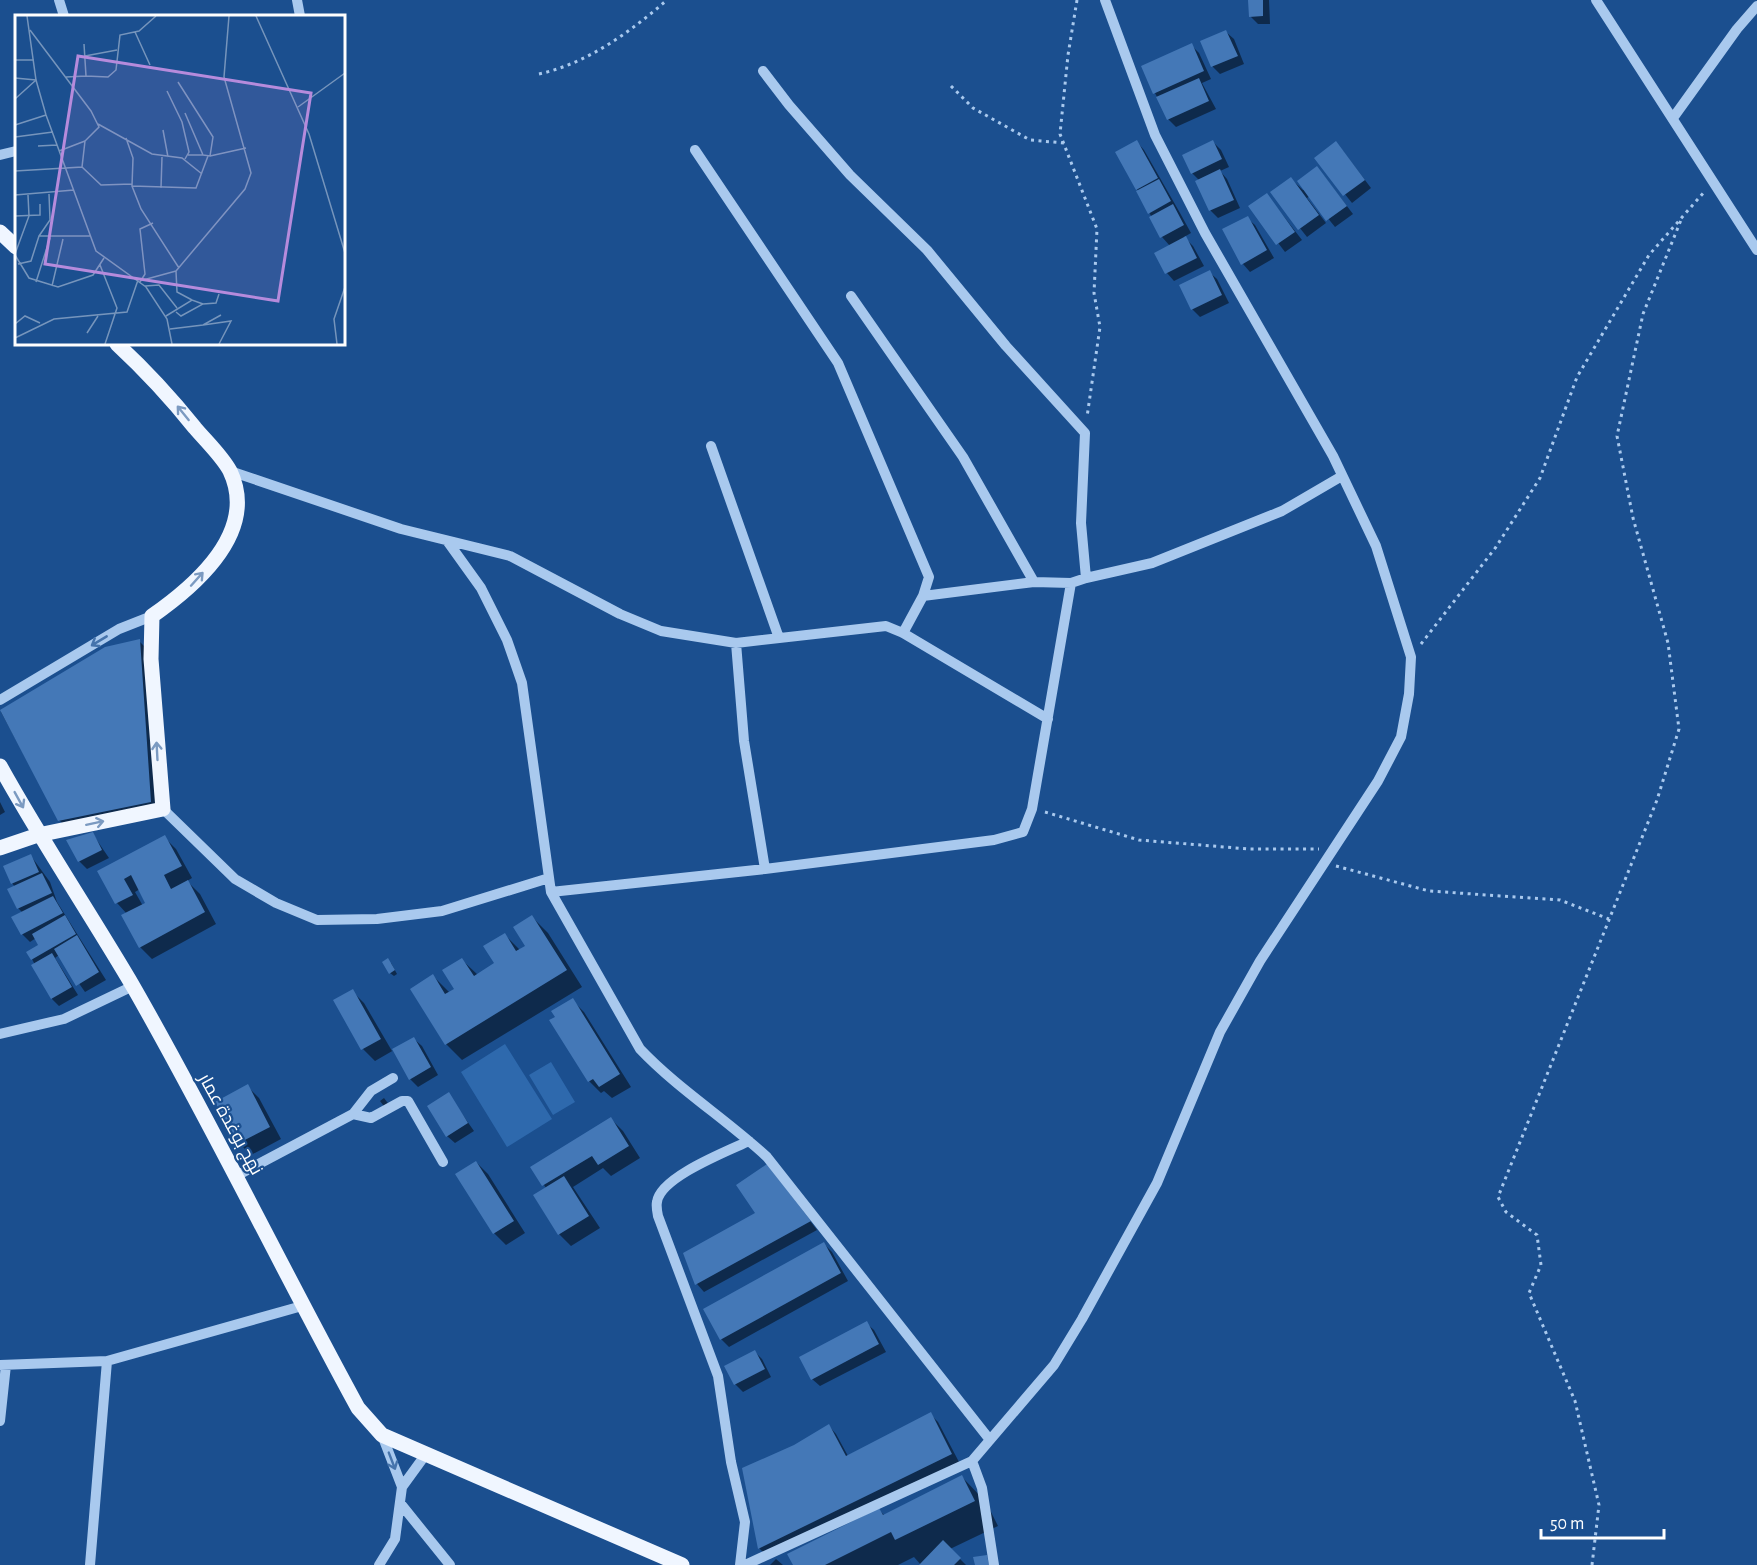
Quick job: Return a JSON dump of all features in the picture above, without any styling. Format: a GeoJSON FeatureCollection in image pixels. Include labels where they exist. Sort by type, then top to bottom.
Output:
{"type":"FeatureCollection","features":[{"type":"Feature","properties":{"kind":"main road"},"geometry":{"type":"LineString","coordinates":[[0,232],[15,246]]}},
{"type":"Feature","properties":{"kind":"main road"},"geometry":{"type":"LineString","coordinates":[[0,848],[38,835],[163,809],[151,659],[152,616],[188,590],[218,556],[231,531],[237,499],[230,471],[159,384],[118,345]]}},
{"type":"Feature","properties":{"kind":"main road","name":"نهج بوغدة عمار"},"geometry":{"type":"LineString","coordinates":[[0,766],[38,835],[133,986],[238,1175],[302,1306],[358,1408],[382,1435]]}},
{"type":"Feature","properties":{"kind":"main road"},"geometry":{"type":"LineString","coordinates":[[382,1435],[682,1565]]}},
{"type":"Feature","properties":{"kind":"street"},"geometry":{"type":"LineString","coordinates":[[59,0],[64,15]]}},
{"type":"Feature","properties":{"kind":"street"},"geometry":{"type":"LineString","coordinates":[[297,0],[300,15]]}},
{"type":"Feature","properties":{"kind":"street"},"geometry":{"type":"LineString","coordinates":[[745,1565],[972,1461],[1054,1365],[1157,1183],[1220,1032],[1260,961],[1322,862],[1378,781],[1401,737],[1409,694],[1411,657],[1376,546],[1342,476],[1205,232],[1155,135],[1105,0]]}},
{"type":"Feature","properties":{"kind":"street"},"geometry":{"type":"LineString","coordinates":[[1596,0],[1757,250]]}},
{"type":"Feature","properties":{"kind":"street"},"geometry":{"type":"LineString","coordinates":[[1673,118],[1737,29],[1757,6]]}},
{"type":"Feature","properties":{"kind":"street"},"geometry":{"type":"LineString","coordinates":[[764,71],[789,105],[850,175],[927,250],[1006,346],[1085,433],[1081,523],[1086,578]]}},
{"type":"Feature","properties":{"kind":"street"},"geometry":{"type":"LineString","coordinates":[[695,150],[838,363],[929,577],[923,596],[903,633]]}},
{"type":"Feature","properties":{"kind":"street"},"geometry":{"type":"LineString","coordinates":[[0,154],[15,151]]}},
{"type":"Feature","properties":{"kind":"street"},"geometry":{"type":"LineString","coordinates":[[851,296],[963,457],[1034,582]]}},
{"type":"Feature","properties":{"kind":"street"},"geometry":{"type":"LineString","coordinates":[[711,446],[779,638]]}},
{"type":"Feature","properties":{"kind":"street"},"geometry":{"type":"LineString","coordinates":[[230,471],[346,512],[448,542],[510,556],[620,614],[661,631],[736,643],[886,627],[903,633],[1048,719]]}},
{"type":"Feature","properties":{"kind":"street"},"geometry":{"type":"LineString","coordinates":[[923,596],[1034,582],[1071,583],[1152,563],[1282,511],[1342,476]]}},
{"type":"Feature","properties":{"kind":"street"},"geometry":{"type":"LineString","coordinates":[[448,542],[481,588],[507,640],[522,683],[551,892],[640,1049],[657,1067],[749,1141],[774,1166],[990,1440]]}},
{"type":"Feature","properties":{"kind":"street"},"geometry":{"type":"LineString","coordinates":[[551,892],[765,869],[994,840],[1023,832],[1032,808],[1071,583]]}},
{"type":"Feature","properties":{"kind":"street"},"geometry":{"type":"LineString","coordinates":[[0,700],[119,628],[152,616]]}},
{"type":"Feature","properties":{"kind":"street"},"geometry":{"type":"LineString","coordinates":[[736,643],[744,741],[765,869]]}},
{"type":"Feature","properties":{"kind":"street"},"geometry":{"type":"LineString","coordinates":[[163,809],[235,879],[276,903],[317,920],[376,919],[442,911],[549,878]]}},
{"type":"Feature","properties":{"kind":"street"},"geometry":{"type":"LineString","coordinates":[[0,1034],[64,1019],[133,986]]}},
{"type":"Feature","properties":{"kind":"street"},"geometry":{"type":"LineString","coordinates":[[238,1175],[353,1114],[371,1091],[393,1077]]}},
{"type":"Feature","properties":{"kind":"street"},"geometry":{"type":"LineString","coordinates":[[353,1114],[371,1118],[402,1101],[408,1101],[443,1162]]}},
{"type":"Feature","properties":{"kind":"street"},"geometry":{"type":"LineString","coordinates":[[740,1565],[745,1522],[731,1462],[718,1376],[658,1216],[656,1200],[663,1189],[682,1174],[749,1141]]}},
{"type":"Feature","properties":{"kind":"street"},"geometry":{"type":"LineString","coordinates":[[0,1421],[3,1365],[107,1361],[302,1306]]}},
{"type":"Feature","properties":{"kind":"street"},"geometry":{"type":"LineString","coordinates":[[90,1565],[107,1361]]}},
{"type":"Feature","properties":{"kind":"street"},"geometry":{"type":"LineString","coordinates":[[379,1565],[395,1539],[402,1487],[382,1435]]}},
{"type":"Feature","properties":{"kind":"street"},"geometry":{"type":"LineString","coordinates":[[402,1487],[426,1454]]}},
{"type":"Feature","properties":{"kind":"street"},"geometry":{"type":"LineString","coordinates":[[972,1461],[982,1488],[994,1565]]}},
{"type":"Feature","properties":{"kind":"street"},"geometry":{"type":"LineString","coordinates":[[400,1503],[450,1565]]}},
{"type":"Feature","properties":{"kind":"path"},"geometry":{"type":"LineString","coordinates":[[539,74],[566,68],[634,28],[667,0]]}},
{"type":"Feature","properties":{"kind":"path"},"geometry":{"type":"LineString","coordinates":[[1077,0],[1068,55],[1060,134],[1097,229],[1094,293],[1100,327],[1085,433]]}},
{"type":"Feature","properties":{"kind":"path"},"geometry":{"type":"LineString","coordinates":[[951,86],[973,108],[1030,140],[1064,144]]}},
{"type":"Feature","properties":{"kind":"path"},"geometry":{"type":"LineString","coordinates":[[1411,657],[1496,547],[1540,478],[1577,377],[1649,255],[1714,180]]}},
{"type":"Feature","properties":{"kind":"path"},"geometry":{"type":"LineString","coordinates":[[1592,1565],[1599,1505],[1575,1401],[1529,1293],[1540,1265],[1537,1235],[1506,1212],[1498,1197],[1658,800],[1679,729],[1668,643],[1633,518],[1617,436],[1643,314],[1681,220]]}},
{"type":"Feature","properties":{"kind":"path"},"geometry":{"type":"LineString","coordinates":[[1032,808],[1139,840],[1249,849],[1331,849]]}},
{"type":"Feature","properties":{"kind":"path"},"geometry":{"type":"LineString","coordinates":[[1322,862],[1429,891],[1560,900],[1609,919]]}},
{"type":"Feature","properties":{"kind":"shaded area"},"geometry":{"type":"Polygon","coordinates":[[[505,1044],[552,1119],[507,1147],[461,1072],[505,1044]]]}},
{"type":"Feature","properties":{"kind":"shaded area"},"geometry":{"type":"Polygon","coordinates":[[[551,1062],[575,1102],[553,1115],[529,1075],[551,1062]]]}},
{"type":"Feature","properties":{"kind":"building"},"geometry":{"type":"Polygon","coordinates":[[[1248,0],[1263,0],[1263,16],[1249,17],[1248,0]]]}},
{"type":"Feature","properties":{"kind":"building"},"geometry":{"type":"Polygon","coordinates":[[[1226,30],[1238,56],[1211,67],[1200,41],[1226,30]]]}},
{"type":"Feature","properties":{"kind":"building"},"geometry":{"type":"Polygon","coordinates":[[[1192,43],[1204,71],[1153,94],[1141,66],[1192,43]]]}},
{"type":"Feature","properties":{"kind":"building"},"geometry":{"type":"Polygon","coordinates":[[[1199,78],[1209,101],[1167,120],[1156,97],[1199,78]]]}},
{"type":"Feature","properties":{"kind":"building"},"geometry":{"type":"Polygon","coordinates":[[[1137,140],[1158,178],[1136,190],[1115,152],[1137,140]]]}},
{"type":"Feature","properties":{"kind":"building"},"geometry":{"type":"Polygon","coordinates":[[[1213,140],[1222,159],[1191,174],[1182,155],[1213,140]]]}},
{"type":"Feature","properties":{"kind":"building"},"geometry":{"type":"Polygon","coordinates":[[[1336,141],[1365,180],[1343,196],[1314,158],[1336,141]]]}},
{"type":"Feature","properties":{"kind":"building"},"geometry":{"type":"Polygon","coordinates":[[[1317,166],[1347,206],[1326,221],[1297,181],[1317,166]]]}},
{"type":"Feature","properties":{"kind":"building"},"geometry":{"type":"Polygon","coordinates":[[[1220,169],[1234,200],[1209,211],[1195,181],[1220,169]]]}},
{"type":"Feature","properties":{"kind":"building"},"geometry":{"type":"Polygon","coordinates":[[[1291,177],[1319,215],[1298,230],[1270,192],[1291,177]]]}},
{"type":"Feature","properties":{"kind":"building"},"geometry":{"type":"Polygon","coordinates":[[[1159,179],[1171,201],[1148,214],[1136,191],[1159,179]]]}},
{"type":"Feature","properties":{"kind":"building"},"geometry":{"type":"Polygon","coordinates":[[[1267,193],[1295,232],[1276,245],[1248,206],[1267,193]]]}},
{"type":"Feature","properties":{"kind":"building"},"geometry":{"type":"Polygon","coordinates":[[[1173,204],[1184,225],[1160,238],[1149,217],[1173,204]]]}},
{"type":"Feature","properties":{"kind":"building"},"geometry":{"type":"Polygon","coordinates":[[[1248,216],[1267,250],[1241,265],[1222,229],[1248,216]]]}},
{"type":"Feature","properties":{"kind":"building"},"geometry":{"type":"Polygon","coordinates":[[[1186,236],[1197,258],[1165,274],[1154,253],[1186,236]]]}},
{"type":"Feature","properties":{"kind":"building"},"geometry":{"type":"Polygon","coordinates":[[[1210,270],[1222,295],[1191,310],[1179,285],[1210,270]]]}},
{"type":"Feature","properties":{"kind":"building"},"geometry":{"type":"Polygon","coordinates":[[[140,639],[151,802],[58,821],[0,710],[105,647],[140,639]]]}},
{"type":"Feature","properties":{"kind":"building"},"geometry":{"type":"Polygon","coordinates":[[[93,832],[102,850],[78,862],[66,840],[93,832]]]}},
{"type":"Feature","properties":{"kind":"building"},"geometry":{"type":"Polygon","coordinates":[[[165,835],[182,866],[164,875],[171,889],[188,880],[205,912],[139,948],[121,915],[145,903],[131,875],[124,879],[133,895],[115,904],[97,871],[165,835]]]}},
{"type":"Feature","properties":{"kind":"building"},"geometry":{"type":"Polygon","coordinates":[[[31,854],[39,872],[11,884],[3,866],[31,854]]]}},
{"type":"Feature","properties":{"kind":"building"},"geometry":{"type":"Polygon","coordinates":[[[42,873],[52,893],[17,909],[7,889],[42,873]]]}},
{"type":"Feature","properties":{"kind":"building"},"geometry":{"type":"Polygon","coordinates":[[[53,896],[63,913],[21,935],[11,917],[53,896]]]}},
{"type":"Feature","properties":{"kind":"building"},"geometry":{"type":"Polygon","coordinates":[[[65,915],[76,934],[31,960],[26,952],[38,945],[32,934],[65,915]]]}},
{"type":"Feature","properties":{"kind":"building"},"geometry":{"type":"Polygon","coordinates":[[[532,915],[567,970],[445,1045],[410,989],[433,974],[445,994],[454,989],[442,970],[462,958],[474,976],[494,963],[483,946],[505,933],[516,951],[525,946],[513,927],[532,915]]]}},
{"type":"Feature","properties":{"kind":"building"},"geometry":{"type":"Polygon","coordinates":[[[77,935],[99,972],[76,986],[54,949],[77,935]]]}},
{"type":"Feature","properties":{"kind":"building"},"geometry":{"type":"Polygon","coordinates":[[[52,953],[72,987],[51,999],[31,965],[52,953]]]}},
{"type":"Feature","properties":{"kind":"building"},"geometry":{"type":"Polygon","coordinates":[[[388,958],[395,970],[389,974],[382,962],[388,958]]]}},
{"type":"Feature","properties":{"kind":"building"},"geometry":{"type":"Polygon","coordinates":[[[353,989],[381,1039],[361,1050],[333,1000],[353,989]]]}},
{"type":"Feature","properties":{"kind":"building"},"geometry":{"type":"Polygon","coordinates":[[[573,998],[620,1074],[599,1087],[593,1079],[588,1082],[549,1020],[555,1017],[551,1011],[573,998]]]}},
{"type":"Feature","properties":{"kind":"building"},"geometry":{"type":"Polygon","coordinates":[[[414,1037],[431,1067],[409,1080],[392,1049],[414,1037]]]}},
{"type":"Feature","properties":{"kind":"building"},"geometry":{"type":"Polygon","coordinates":[[[248,1084],[270,1127],[237,1144],[215,1102],[248,1084]]]}},
{"type":"Feature","properties":{"kind":"building"},"geometry":{"type":"Polygon","coordinates":[[[449,1092],[468,1123],[446,1137],[427,1106],[449,1092]]]}},
{"type":"Feature","properties":{"kind":"building"},"geometry":{"type":"Polygon","coordinates":[[[611,1117],[629,1146],[598,1165],[592,1156],[542,1186],[530,1167],[611,1117]]]}},
{"type":"Feature","properties":{"kind":"building"},"geometry":{"type":"Polygon","coordinates":[[[476,1161],[514,1221],[493,1234],[455,1174],[476,1161]]]}},
{"type":"Feature","properties":{"kind":"building"},"geometry":{"type":"Polygon","coordinates":[[[767,1164],[811,1221],[695,1285],[683,1253],[755,1213],[736,1185],[767,1164]]]}},
{"type":"Feature","properties":{"kind":"building"},"geometry":{"type":"Polygon","coordinates":[[[564,1176],[589,1216],[558,1235],[533,1195],[564,1176]]]}},
{"type":"Feature","properties":{"kind":"building"},"geometry":{"type":"Polygon","coordinates":[[[824,1242],[841,1273],[720,1340],[703,1309],[824,1242]]]}},
{"type":"Feature","properties":{"kind":"building"},"geometry":{"type":"Polygon","coordinates":[[[867,1321],[879,1344],[811,1380],[799,1357],[867,1321]]]}},
{"type":"Feature","properties":{"kind":"building"},"geometry":{"type":"Polygon","coordinates":[[[755,1350],[765,1369],[734,1385],[724,1366],[755,1350]]]}},
{"type":"Feature","properties":{"kind":"building"},"geometry":{"type":"Polygon","coordinates":[[[931,1412],[952,1454],[758,1549],[742,1468],[794,1445],[829,1424],[846,1456],[931,1412]]]}},
{"type":"Feature","properties":{"kind":"building"},"geometry":{"type":"Polygon","coordinates":[[[962,1475],[975,1501],[895,1540],[891,1532],[825,1565],[793,1565],[787,1554],[879,1508],[883,1515],[962,1475]]]}},
{"type":"Feature","properties":{"kind":"building"},"geometry":{"type":"Polygon","coordinates":[[[943,1540],[961,1558],[954,1565],[919,1565],[943,1540]]]}},
{"type":"Feature","properties":{"kind":"building"},"geometry":{"type":"Polygon","coordinates":[[[987,1555],[989,1565],[975,1565],[973,1557],[987,1555]]]}}]}
